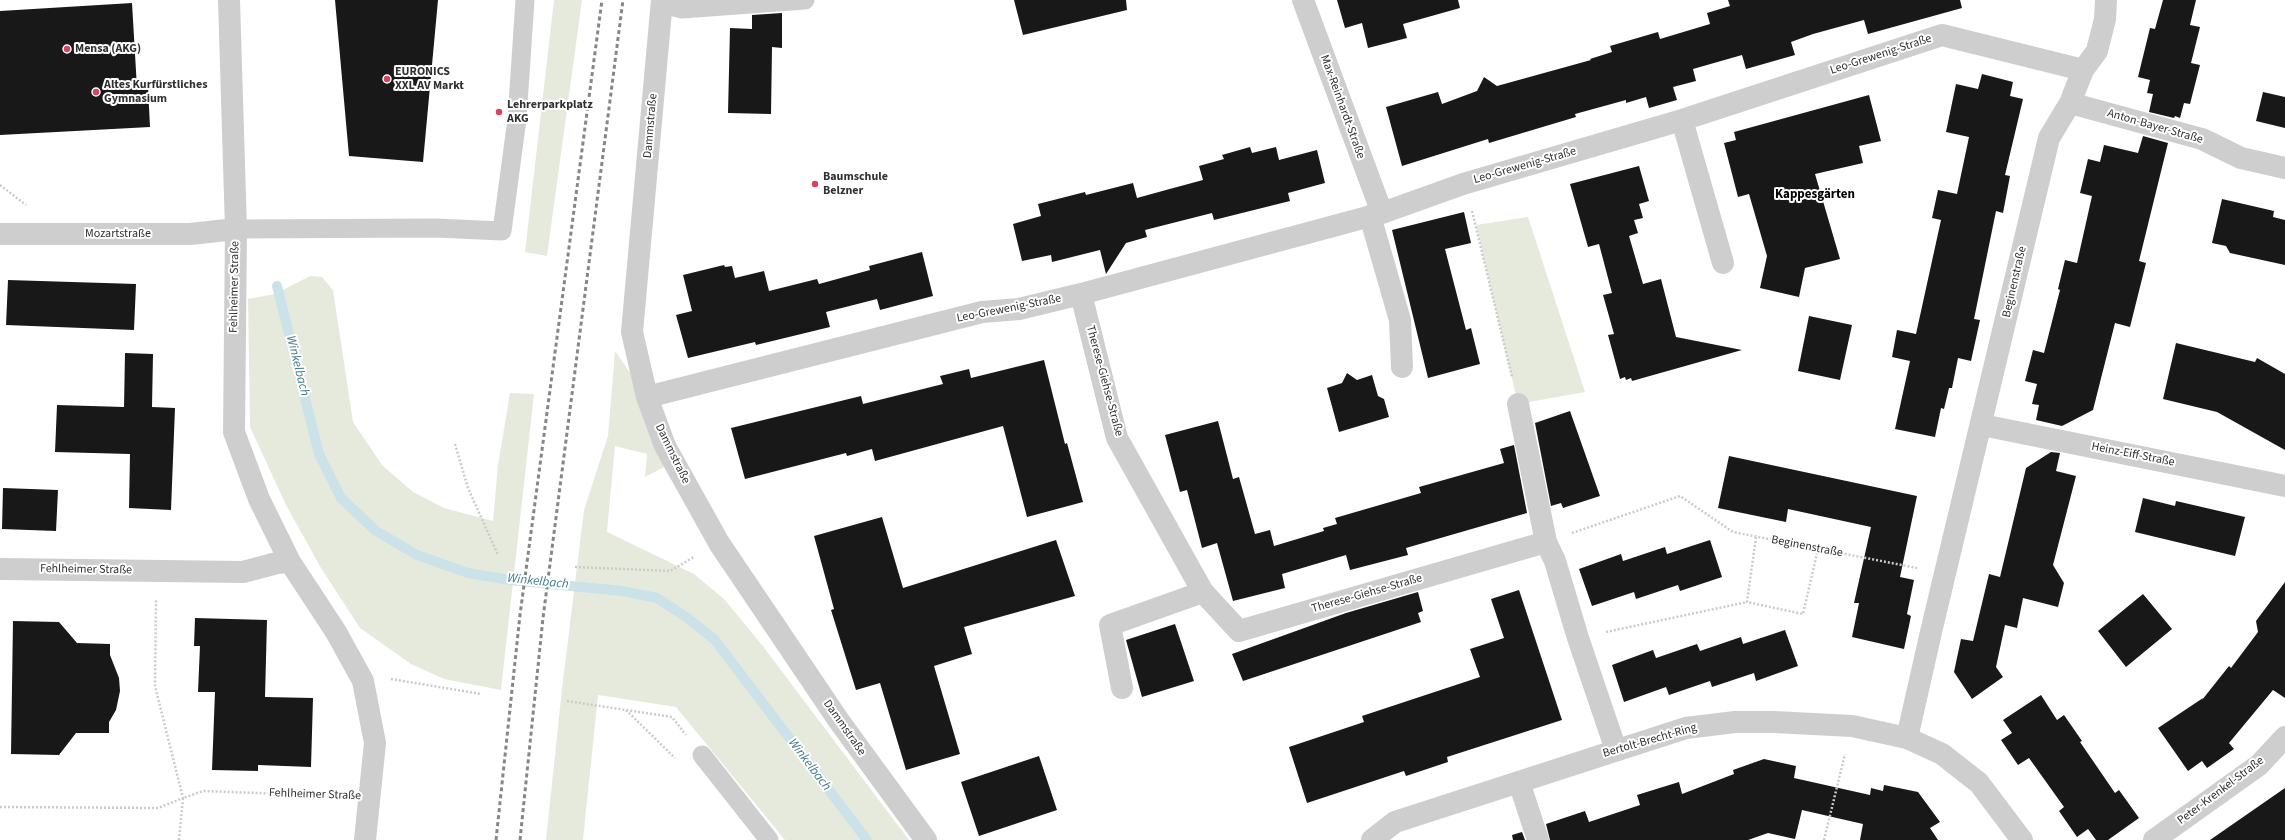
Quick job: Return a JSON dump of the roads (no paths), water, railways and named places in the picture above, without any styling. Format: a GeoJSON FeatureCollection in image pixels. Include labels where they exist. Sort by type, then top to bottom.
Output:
{"type":"FeatureCollection","features":[{"type":"Feature","properties":{"kind":"street","name":"Fehlheimer Straße"},"geometry":{"type":"LineString","coordinates":[[229,0],[236,229],[234,432],[259,498],[290,562],[336,632],[363,681],[375,743],[371,797],[365,840]]}},
{"type":"Feature","properties":{"kind":"street","name":"Max-Reinhardt-Straße"},"geometry":{"type":"LineString","coordinates":[[1303,0],[1376,215]]}},
{"type":"Feature","properties":{"kind":"street","name":"Beginenstraße"},"geometry":{"type":"LineString","coordinates":[[1907,738],[2049,138],[2070,103],[2083,70],[2097,51],[2105,19],[2106,0]]}},
{"type":"Feature","properties":{"kind":"street","name":"Dammstraße"},"geometry":{"type":"LineString","coordinates":[[662,2],[632,332],[647,397],[665,446],[719,543],[839,721],[926,840]]}},
{"type":"Feature","properties":{"kind":"street","name":"Leo-Grewenig-Straße"},"geometry":{"type":"LineString","coordinates":[[647,397],[982,312],[1019,309],[1081,294],[1376,215],[1463,184],[1682,120],[1942,36],[2083,70]]}},
{"type":"Feature","properties":{"kind":"street","name":"Anton-Bayer-Straße"},"geometry":{"type":"LineString","coordinates":[[2070,103],[2202,139],[2241,158],[2285,168]]}},
{"type":"Feature","properties":{"kind":"street"},"geometry":{"type":"LineString","coordinates":[[1682,120],[1723,263]]}},
{"type":"Feature","properties":{"kind":"street"},"geometry":{"type":"LineString","coordinates":[[1376,215],[1400,320],[1402,367]]}},
{"type":"Feature","properties":{"kind":"street","name":"Mozartstraße"},"geometry":{"type":"LineString","coordinates":[[0,234],[190,234],[236,229]]}},
{"type":"Feature","properties":{"kind":"street","name":"Therese-Giehse-Straße"},"geometry":{"type":"LineString","coordinates":[[1081,294],[1117,438],[1203,592],[1239,631],[1546,542]]}},
{"type":"Feature","properties":{"kind":"street"},"geometry":{"type":"LineString","coordinates":[[1518,404],[1546,542],[1555,561],[1578,638],[1616,750]]}},
{"type":"Feature","properties":{"kind":"street","name":"Heinz-Eiff-Straße"},"geometry":{"type":"LineString","coordinates":[[1982,425],[2177,463],[2285,486]]}},
{"type":"Feature","properties":{"kind":"street","name":"Fehlheimer Straße"},"geometry":{"type":"LineString","coordinates":[[0,569],[243,572],[277,563],[290,562]]}},
{"type":"Feature","properties":{"kind":"street"},"geometry":{"type":"LineString","coordinates":[[1122,688],[1110,625],[1203,592]]}},
{"type":"Feature","properties":{"kind":"street","name":"Bertolt-Brecht-Ring"},"geometry":{"type":"LineString","coordinates":[[1372,840],[1395,822],[1686,728],[1735,722],[1774,722],[1852,726],[1907,738],[1942,754],[1979,782],[2022,840]]}},
{"type":"Feature","properties":{"kind":"street","name":"Peter-Krenkel-Straße"},"geometry":{"type":"LineString","coordinates":[[2154,840],[2259,765],[2285,737]]}},
{"type":"Feature","properties":{"kind":"street"},"geometry":{"type":"LineString","coordinates":[[1519,782],[1538,840]]}},
{"type":"Feature","properties":{"kind":"lane"},"geometry":{"type":"LineString","coordinates":[[236,229],[436,228],[502,231],[517,119],[525,0]]}},
{"type":"Feature","properties":{"kind":"lane"},"geometry":{"type":"LineString","coordinates":[[662,2],[682,9],[805,0]]}},
{"type":"Feature","properties":{"kind":"lane"},"geometry":{"type":"LineString","coordinates":[[702,755],[768,840]]}},
{"type":"Feature","properties":{"kind":"waterway","name":"Winkelbach"},"geometry":{"type":"LineString","coordinates":[[277,286],[319,454],[341,498],[376,531],[417,555],[468,573],[510,580],[622,591],[657,598],[686,617],[714,639],[867,840]]}},
{"type":"Feature","properties":{"kind":"railway"},"geometry":{"type":"LineString","coordinates":[[496,840],[520,615],[602,0]]}},
{"type":"Feature","properties":{"kind":"railway"},"geometry":{"type":"LineString","coordinates":[[520,840],[543,618],[623,0]]}},
{"type":"Feature","properties":{"kind":"place","name":"Mensa (AKG)"},"geometry":{"type":"Point","coordinates":[67,49]}},
{"type":"Feature","properties":{"kind":"place","name":"EURONICS XXL AV Markt"},"geometry":{"type":"Point","coordinates":[387,79]}},
{"type":"Feature","properties":{"kind":"place","name":"Altes Kurfürstliches Gymnasium"},"geometry":{"type":"Point","coordinates":[96,92]}},
{"type":"Feature","properties":{"kind":"place","name":"Lehrerparkplatz AKG"},"geometry":{"type":"Point","coordinates":[499,112]}},
{"type":"Feature","properties":{"kind":"place","name":"Baumschule Belzner"},"geometry":{"type":"Point","coordinates":[815,184]}},
{"type":"Feature","properties":{"kind":"district","name":"Kappesgärten"},"geometry":{"type":"Point","coordinates":[1815,195]}}]}
